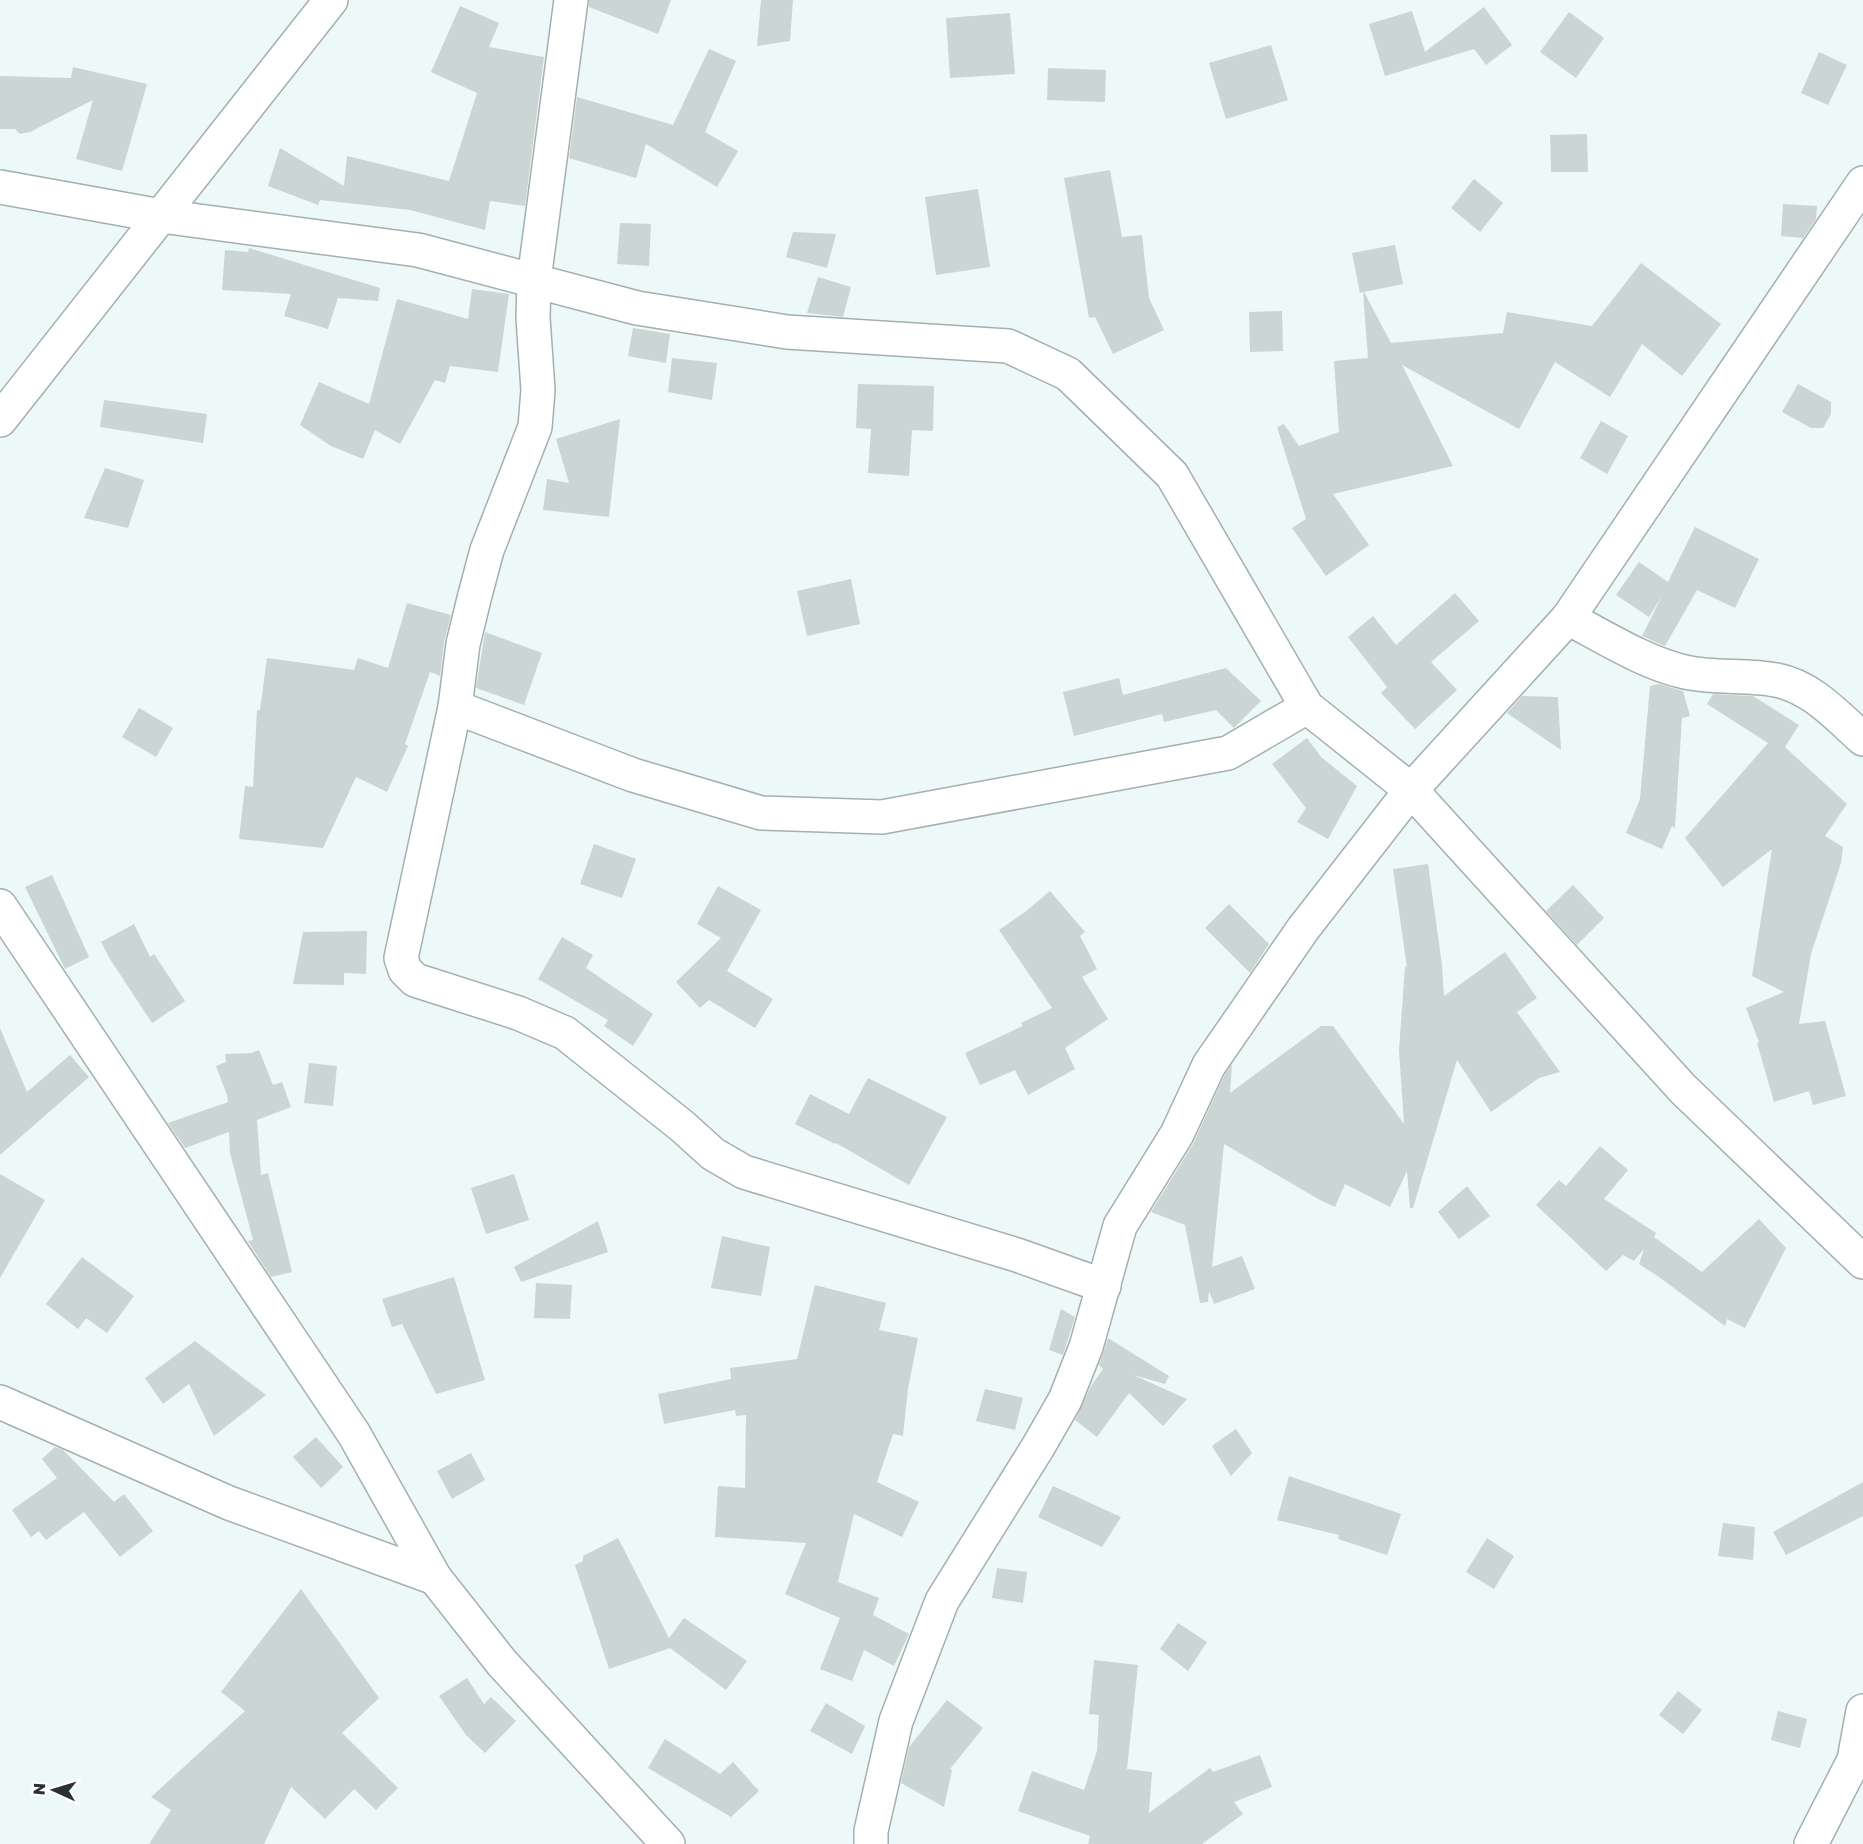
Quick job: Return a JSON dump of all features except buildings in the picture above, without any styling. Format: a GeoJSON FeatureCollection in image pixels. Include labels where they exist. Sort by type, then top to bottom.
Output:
{"type":"FeatureCollection","features":[{"type":"Feature","properties":{"kind":"street"},"geometry":{"type":"LineString","coordinates":[[0,420],[331,0]]}},
{"type":"Feature","properties":{"kind":"street"},"geometry":{"type":"LineString","coordinates":[[571,0],[534,280],[533,318],[538,390],[535,427],[487,550],[463,644],[455,707],[401,958],[405,970],[415,980],[518,1013],[565,1033],[682,1126],[713,1154],[744,1172],[1017,1255],[1104,1286]]}},
{"type":"Feature","properties":{"kind":"street"},"geometry":{"type":"LineString","coordinates":[[871,1844],[871,1832],[896,1721],[942,1601],[1065,1400],[1086,1347],[1120,1226],[1176,1134],[1209,1065],[1303,929],[1411,790],[1568,618],[1863,183]]}},
{"type":"Feature","properties":{"kind":"street"},"geometry":{"type":"LineString","coordinates":[[0,186],[161,216],[418,250],[637,308],[787,332],[1008,346],[1068,374],[1172,475],[1307,707],[1411,790],[1683,1089],[1863,1262]]}},
{"type":"Feature","properties":{"kind":"street"},"geometry":{"type":"LineString","coordinates":[[1568,618],[1664,666],[1687,673],[1776,680],[1796,687],[1815,697],[1863,739]]}},
{"type":"Feature","properties":{"kind":"street"},"geometry":{"type":"LineString","coordinates":[[455,707],[633,775],[761,813],[882,817],[1228,753],[1307,707]]}},
{"type":"Feature","properties":{"kind":"street"},"geometry":{"type":"LineString","coordinates":[[0,906],[354,1434],[435,1578],[502,1663],[668,1844]]}},
{"type":"Feature","properties":{"kind":"street"},"geometry":{"type":"LineString","coordinates":[[0,1402],[229,1503],[435,1578]]}},
{"type":"Feature","properties":{"kind":"street"},"geometry":{"type":"LineString","coordinates":[[1810,1844],[1854,1760],[1863,1711]]}}]}
